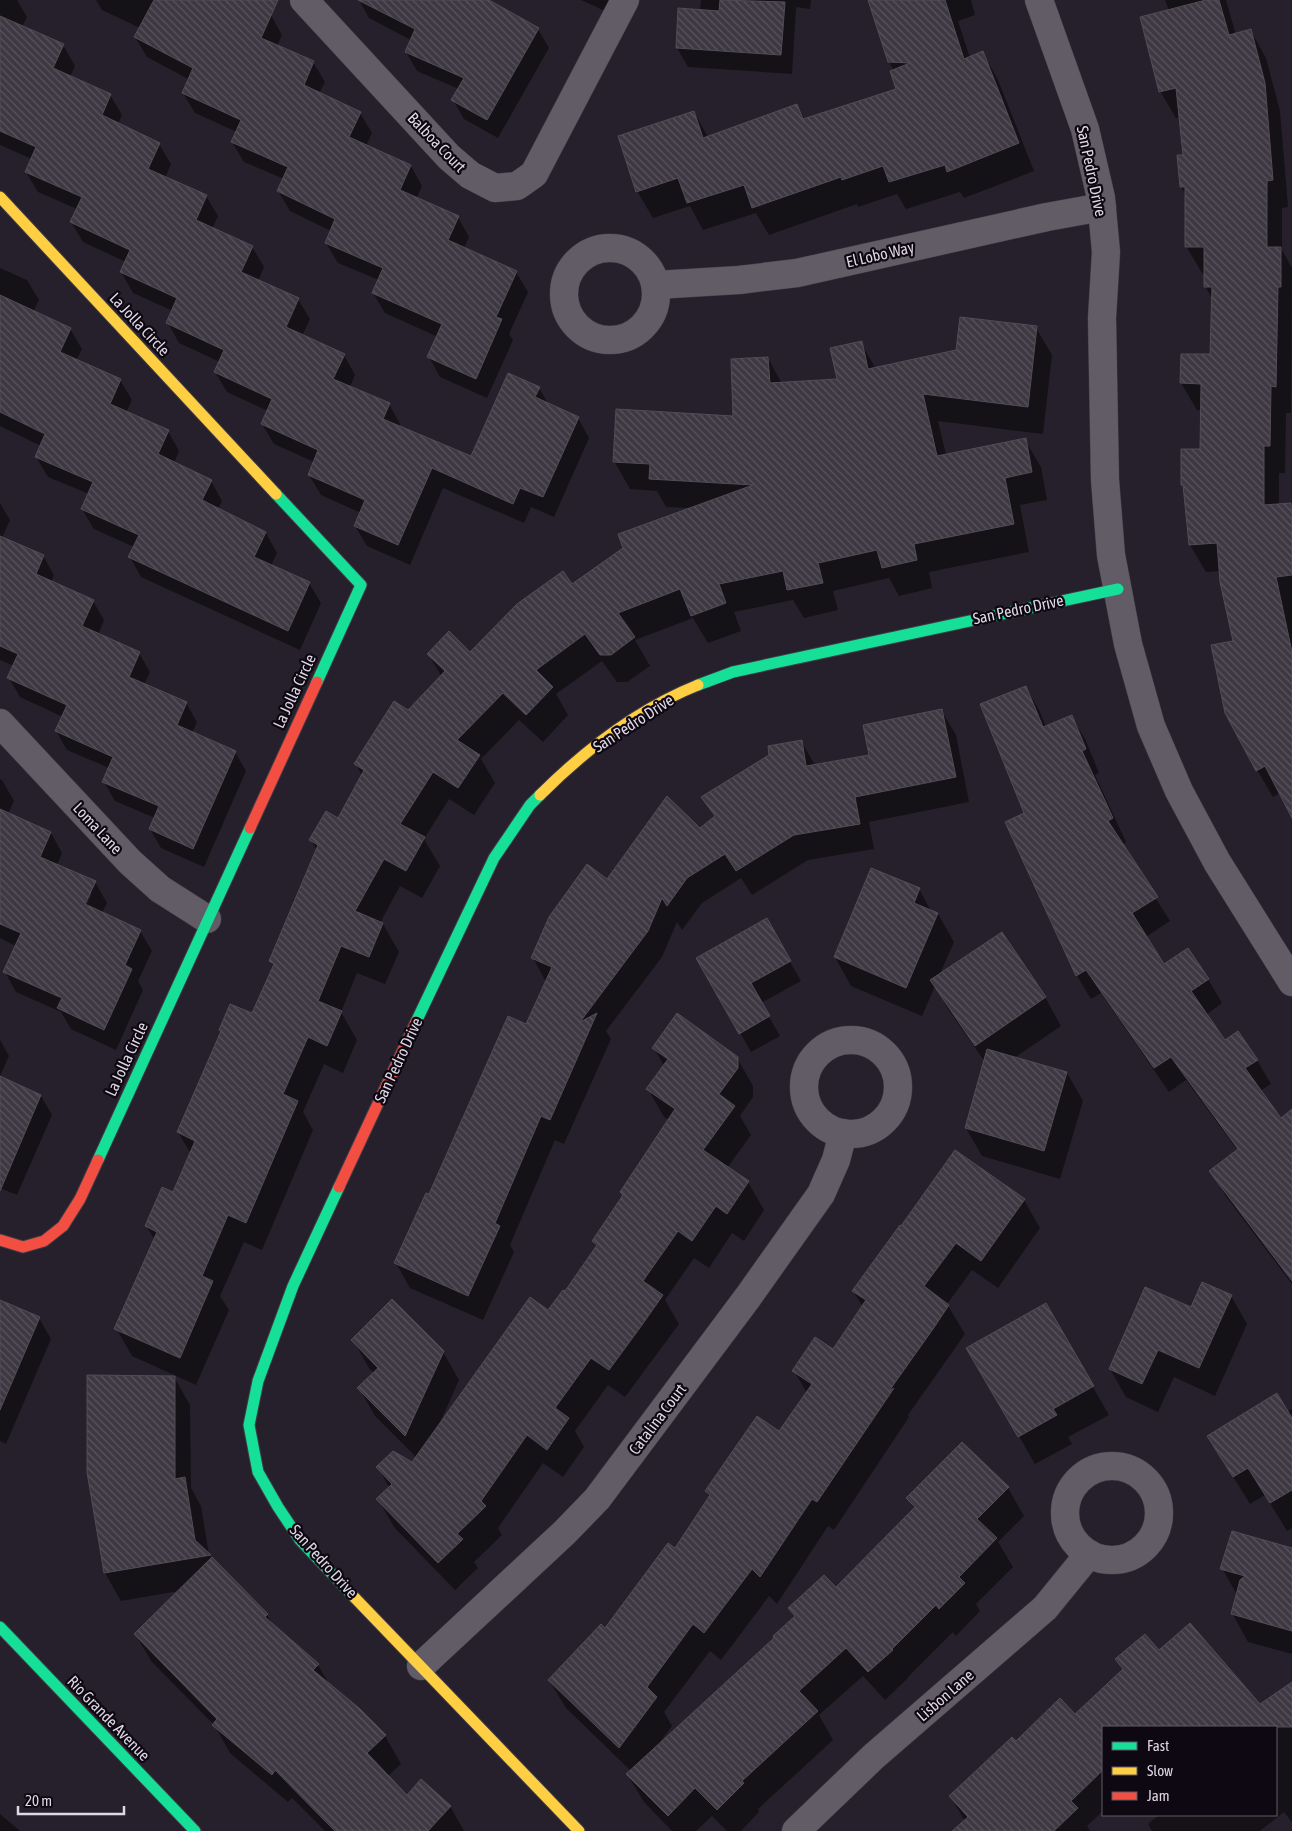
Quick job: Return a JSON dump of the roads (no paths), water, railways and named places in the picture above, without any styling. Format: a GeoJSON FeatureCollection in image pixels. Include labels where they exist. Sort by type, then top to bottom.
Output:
{"type":"FeatureCollection","features":[{"type":"Feature","properties":{"kind":"street","name":"Balboa Court"},"geometry":{"type":"LineString","coordinates":[[304,0],[450,157],[470,176],[495,188],[517,186],[534,174],[624,0]]}},
{"type":"Feature","properties":{"kind":"street","name":"San Pedro Drive"},"geometry":{"type":"LineString","coordinates":[[1039,0],[1084,128],[1102,208],[1106,252],[1102,318],[1105,480],[1111,555],[1128,644],[1150,726],[1179,791],[1217,862],[1292,982]]}},
{"type":"Feature","properties":{"kind":"street","name":"La Jolla Circle"},"geometry":{"type":"LineString","coordinates":[[0,197],[360,585],[80,1199],[64,1226],[44,1241],[22,1247],[0,1240]]}},
{"type":"Feature","properties":{"kind":"street","name":"El Lobo Way"},"geometry":{"type":"LineString","coordinates":[[656,285],[739,280],[797,272],[1047,216],[1102,208]]}},
{"type":"Feature","properties":{"kind":"street","name":"San Pedro Drive"},"geometry":{"type":"LineString","coordinates":[[579,1831],[300,1540],[258,1472],[249,1426],[258,1381],[293,1286],[494,858],[530,806],[569,766],[616,730],[673,695],[733,672],[1118,588]]}},
{"type":"Feature","properties":{"kind":"street","name":"Loma Lane"},"geometry":{"type":"LineString","coordinates":[[0,723],[130,862],[160,889],[208,920]]}},
{"type":"Feature","properties":{"kind":"street","name":"Catalina Court"},"geometry":{"type":"LineString","coordinates":[[421,1666],[564,1533],[597,1499],[748,1297],[821,1194],[836,1160],[843,1133]]}},
{"type":"Feature","properties":{"kind":"street","name":"Lisbon Lane"},"geometry":{"type":"LineString","coordinates":[[796,1831],[873,1757],[1046,1608],[1089,1554]]}},
{"type":"Feature","properties":{"kind":"street","name":"Rio Grande Avenue"},"geometry":{"type":"LineString","coordinates":[[0,1627],[195,1831]]}}]}
